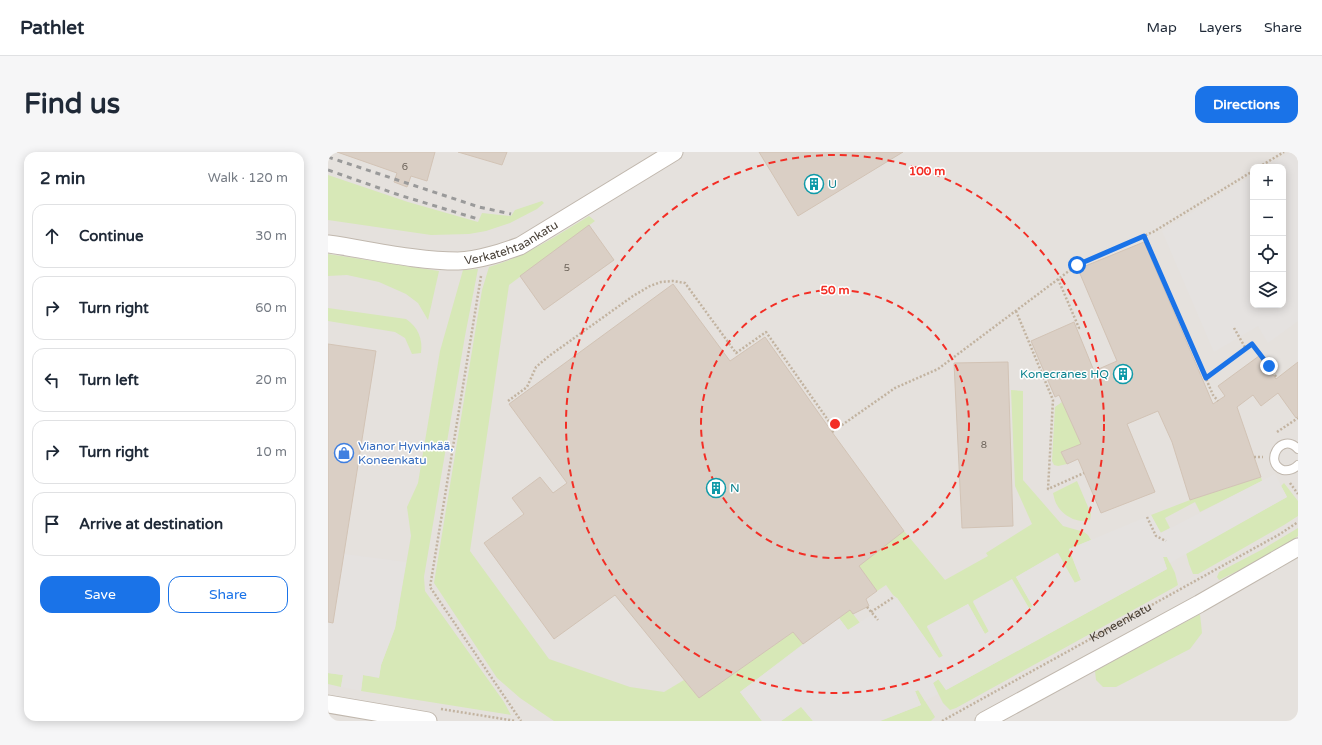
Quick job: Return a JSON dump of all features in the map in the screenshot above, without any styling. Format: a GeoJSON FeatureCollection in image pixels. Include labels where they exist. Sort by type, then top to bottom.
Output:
{"type":"FeatureCollection","features":[{"type":"Feature","properties":{"kind":"street","name":"Verkatehtaankatu"},"geometry":{"type":"LineString","coordinates":[[328,244],[428,259],[459,261],[500,253],[520,246],[674,152]]}},
{"type":"Feature","properties":{"kind":"street","name":"Koneenkatu"},"geometry":{"type":"LineString","coordinates":[[984,721],[1199,604],[1298,547]]}},
{"type":"Feature","properties":{"kind":"street"},"geometry":{"type":"LineString","coordinates":[[328,704],[428,721]]}},
{"type":"Feature","properties":{"kind":"lane"},"geometry":{"type":"LineString","coordinates":[[1297,447],[1284,444],[1277,450],[1274,457],[1277,465],[1285,470],[1293,469],[1298,465]]}},
{"type":"Feature","properties":{"kind":"path"},"geometry":{"type":"LineString","coordinates":[[1264,164],[1284,152]]}},
{"type":"Feature","properties":{"kind":"path"},"geometry":{"type":"LineString","coordinates":[[508,401],[527,387],[536,367],[549,356],[632,296],[650,286],[661,282],[673,281],[685,283],[736,353],[766,332],[834,431],[895,388],[938,369],[1077,265],[1153,232],[1250,173]]}},
{"type":"Feature","properties":{"kind":"path"},"geometry":{"type":"LineString","coordinates":[[1144,236],[1206,378],[1218,401]]}},
{"type":"Feature","properties":{"kind":"path"},"geometry":{"type":"LineString","coordinates":[[482,257],[482,270],[430,586],[521,721]]}},
{"type":"Feature","properties":{"kind":"path"},"geometry":{"type":"LineString","coordinates":[[1058,279],[1078,328],[1077,329]]}},
{"type":"Feature","properties":{"kind":"path"},"geometry":{"type":"LineString","coordinates":[[1016,311],[1053,400],[1048,489],[1084,473]]}},
{"type":"Feature","properties":{"kind":"path"},"geometry":{"type":"LineString","coordinates":[[1234,328],[1246,349]]}},
{"type":"Feature","properties":{"kind":"path"},"geometry":{"type":"LineString","coordinates":[[1206,378],[1252,344],[1277,378]]}},
{"type":"Feature","properties":{"kind":"path"},"geometry":{"type":"LineString","coordinates":[[1147,517],[1156,536],[1166,541]]}},
{"type":"Feature","properties":{"kind":"path","name":"Koneenkatu"},"geometry":{"type":"LineString","coordinates":[[942,721],[1280,534],[1298,522]]}},
{"type":"Feature","properties":{"kind":"path"},"geometry":{"type":"LineString","coordinates":[[871,612],[894,597]]}},
{"type":"Feature","properties":{"kind":"path"},"geometry":{"type":"LineString","coordinates":[[867,607],[878,620]]}},
{"type":"Feature","properties":{"kind":"shaded area"},"geometry":{"type":"Polygon","coordinates":[[[328,152],[1298,152],[1298,721],[328,721],[328,152]]]}},
{"type":"Feature","properties":{"kind":"shaded area"},"geometry":{"type":"Polygon","coordinates":[[[1291,152],[1298,152],[1298,321],[1268,343],[1258,326],[1214,352],[1162,231],[1250,177],[1250,308],[1286,308],[1286,164],[1271,164],[1291,152]]]}},
{"type":"Feature","properties":{"kind":"shaded area"},"geometry":{"type":"Polygon","coordinates":[[[1275,474],[1287,497],[1170,563],[1167,557],[1163,557],[1167,569],[946,690],[938,679],[933,683],[938,694],[925,701],[919,690],[915,691],[921,705],[880,721],[813,721],[801,707],[781,721],[762,721],[740,692],[839,618],[848,630],[897,598],[939,658],[943,656],[927,626],[968,604],[985,634],[989,631],[973,601],[1012,579],[1029,608],[1033,607],[1016,577],[1058,553],[1075,583],[1081,580],[1069,549],[1151,515],[1161,533],[1275,474]]]}},
{"type":"Feature","properties":{"kind":"shaded area"},"geometry":{"type":"Polygon","coordinates":[[[344,554],[406,562],[395,628],[381,665],[379,678],[363,675],[361,691],[341,687],[343,675],[328,673],[328,622],[333,622],[344,554]]]}},
{"type":"Feature","properties":{"kind":"green space"},"geometry":{"type":"Polygon","coordinates":[[[328,175],[408,202],[478,222],[482,213],[511,216],[515,210],[542,201],[544,203],[537,209],[510,223],[486,231],[469,234],[431,235],[328,220],[328,175]]]}},
{"type":"Feature","properties":{"kind":"green space"},"geometry":{"type":"Polygon","coordinates":[[[589,216],[595,221],[509,285],[470,551],[549,659],[630,687],[664,692],[684,680],[699,698],[793,632],[803,644],[740,692],[762,721],[554,721],[520,698],[497,678],[434,583],[482,290],[489,267],[529,251],[589,216]]]}},
{"type":"Feature","properties":{"kind":"green space"},"geometry":{"type":"Polygon","coordinates":[[[328,254],[439,271],[428,320],[418,303],[406,294],[379,282],[347,275],[328,276],[328,254]]]}},
{"type":"Feature","properties":{"kind":"green space"},"geometry":{"type":"Polygon","coordinates":[[[478,269],[465,336],[424,577],[425,591],[504,702],[511,715],[361,691],[363,675],[379,677],[381,665],[395,628],[411,536],[407,507],[418,483],[440,351],[463,270],[478,269]]]}},
{"type":"Feature","properties":{"kind":"green space"},"geometry":{"type":"Polygon","coordinates":[[[328,308],[406,319],[414,326],[419,334],[421,353],[412,354],[405,338],[395,332],[328,321],[328,308]]]}},
{"type":"Feature","properties":{"kind":"green space"},"geometry":{"type":"Polygon","coordinates":[[[1011,390],[1023,391],[1023,480],[1063,526],[1084,532],[1091,540],[1069,549],[1081,580],[1074,583],[1057,553],[1016,577],[1033,607],[1029,609],[973,602],[989,632],[985,634],[968,604],[927,627],[943,656],[939,658],[897,598],[886,585],[877,591],[859,566],[904,531],[945,580],[988,556],[986,553],[1032,524],[1015,486],[1011,390]]]}},
{"type":"Feature","properties":{"kind":"green space"},"geometry":{"type":"Polygon","coordinates":[[[1062,402],[1081,444],[1061,452],[1067,464],[1058,466],[1054,465],[1052,461],[1055,407],[1062,402]]]}},
{"type":"Feature","properties":{"kind":"green space"},"geometry":{"type":"Polygon","coordinates":[[[1261,477],[1262,481],[1200,512],[1195,502],[1165,518],[1170,528],[1160,533],[1151,515],[1190,500],[1261,477]]]}},
{"type":"Feature","properties":{"kind":"green space"},"geometry":{"type":"Polygon","coordinates":[[[1077,481],[1091,514],[1090,520],[1081,521],[1067,516],[1063,513],[1055,501],[1053,493],[1077,481]]]}},
{"type":"Feature","properties":{"kind":"green space"},"geometry":{"type":"Polygon","coordinates":[[[1284,483],[1298,501],[1298,516],[1198,574],[1193,574],[1186,553],[1287,497],[1281,486],[1284,483]]]}},
{"type":"Feature","properties":{"kind":"green space"},"geometry":{"type":"Polygon","coordinates":[[[1298,528],[1298,536],[1279,549],[1219,580],[1217,577],[1219,572],[1263,549],[1298,528]]]}},
{"type":"Feature","properties":{"kind":"green space"},"geometry":{"type":"Polygon","coordinates":[[[1163,557],[1167,557],[1175,573],[1178,585],[956,708],[950,710],[943,703],[933,683],[939,679],[946,690],[1167,569],[1163,557]]]}},
{"type":"Feature","properties":{"kind":"green space"},"geometry":{"type":"Polygon","coordinates":[[[850,610],[860,623],[848,630],[839,618],[850,610]]]}},
{"type":"Feature","properties":{"kind":"green space"},"geometry":{"type":"Polygon","coordinates":[[[1200,614],[1202,633],[1190,649],[1116,687],[1103,687],[1096,680],[1095,671],[1200,614]]]}},
{"type":"Feature","properties":{"kind":"green space"},"geometry":{"type":"Polygon","coordinates":[[[868,657],[805,711],[813,721],[781,721],[868,657]]]}},
{"type":"Feature","properties":{"kind":"green space"},"geometry":{"type":"Polygon","coordinates":[[[328,673],[343,675],[341,687],[328,684],[328,673]]]}},
{"type":"Feature","properties":{"kind":"green space"},"geometry":{"type":"Polygon","coordinates":[[[918,690],[935,717],[931,721],[880,721],[921,705],[915,691],[918,690]]]}},
{"type":"Feature","properties":{"kind":"building"},"geometry":{"type":"Polygon","coordinates":[[[337,152],[435,152],[427,181],[411,176],[407,187],[394,182],[397,173],[337,152]]]}},
{"type":"Feature","properties":{"kind":"building"},"geometry":{"type":"Polygon","coordinates":[[[458,152],[507,152],[502,165],[458,152]]]}},
{"type":"Feature","properties":{"kind":"building","name":"U"},"geometry":{"type":"Polygon","coordinates":[[[759,152],[903,152],[798,216],[759,152]]]}},
{"type":"Feature","properties":{"kind":"building"},"geometry":{"type":"Polygon","coordinates":[[[589,225],[614,260],[544,310],[520,276],[589,225]]]}},
{"type":"Feature","properties":{"kind":"building","name":"Konecranes HQ"},"geometry":{"type":"Polygon","coordinates":[[[1144,242],[1213,404],[1225,396],[1218,386],[1259,356],[1276,379],[1298,362],[1298,416],[1296,418],[1278,393],[1261,406],[1253,395],[1237,407],[1261,477],[1190,500],[1172,442],[1158,411],[1127,424],[1155,492],[1101,513],[1078,459],[1067,464],[1061,452],[1081,444],[1059,395],[1055,397],[1031,341],[1074,322],[1094,371],[1117,361],[1078,269],[1144,242]]]}},
{"type":"Feature","properties":{"kind":"building","name":"N"},"geometry":{"type":"Polygon","coordinates":[[[673,284],[730,361],[765,337],[904,531],[859,566],[877,591],[866,599],[869,606],[853,614],[850,610],[803,644],[793,632],[699,698],[615,595],[554,639],[484,543],[524,514],[512,498],[540,477],[553,493],[567,483],[509,404],[673,284]]]}},
{"type":"Feature","properties":{"kind":"building","name":"Vianor Hyvinkää, Koneenkatu"},"geometry":{"type":"Polygon","coordinates":[[[328,344],[376,351],[333,623],[328,622],[328,344]]]}},
{"type":"Feature","properties":{"kind":"building"},"geometry":{"type":"Polygon","coordinates":[[[1008,362],[1013,526],[962,528],[954,363],[1008,362]]]}},
{"type":"Feature","properties":{"kind":"railway"},"geometry":{"type":"LineString","coordinates":[[328,157],[479,207],[511,214]]}},
{"type":"Feature","properties":{"kind":"railway"},"geometry":{"type":"LineString","coordinates":[[328,170],[399,195],[478,219]]}},
{"type":"Feature","properties":{"kind":"place","name":"U"},"geometry":{"type":"Point","coordinates":[814,184]}},
{"type":"Feature","properties":{"kind":"place","name":"Konecranes HQ"},"geometry":{"type":"Point","coordinates":[1123,374]}},
{"type":"Feature","properties":{"kind":"place","name":"Vianor Hyvinkää, Koneenkatu"},"geometry":{"type":"Point","coordinates":[344,453]}},
{"type":"Feature","properties":{"kind":"place","name":"N"},"geometry":{"type":"Point","coordinates":[716,488]}},
{"type":"Feature","properties":{"kind":"route"},"geometry":{"type":"LineString","coordinates":[[1077,265],[1144,236],[1206,378],[1252,344],[1269,366]]}}]}
